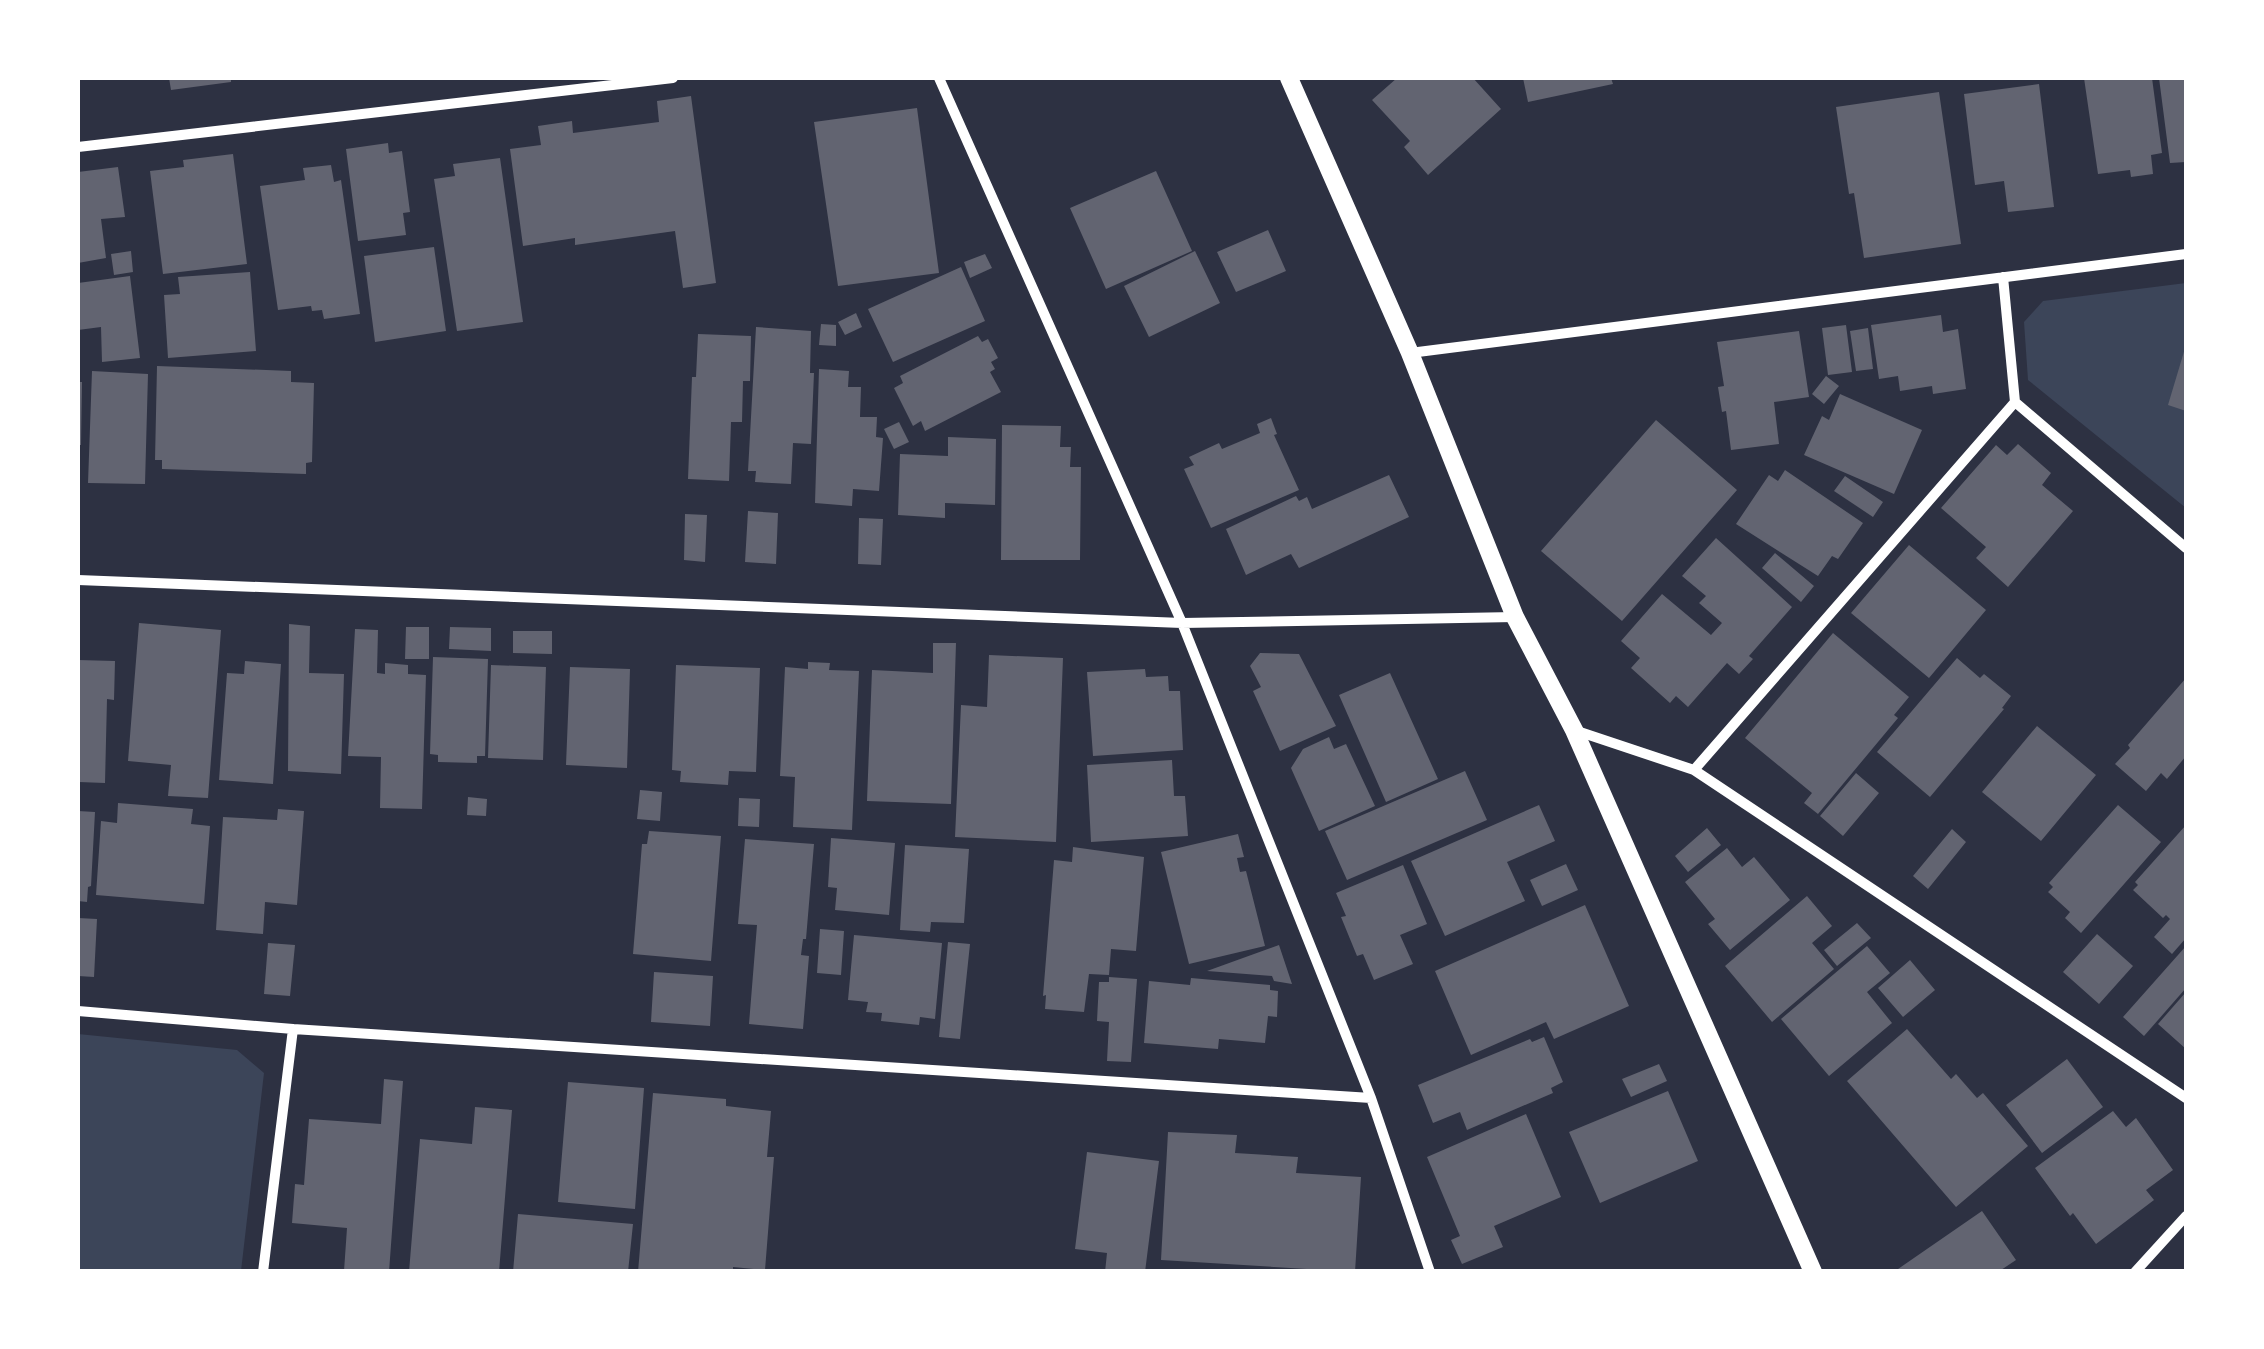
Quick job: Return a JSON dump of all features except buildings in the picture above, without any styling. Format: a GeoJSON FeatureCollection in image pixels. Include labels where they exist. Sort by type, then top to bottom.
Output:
{"type":"FeatureCollection","features":[{"type":"Feature","properties":{"kind":"street"},"geometry":{"type":"LineString","coordinates":[[78,147],[672,78]]}},
{"type":"Feature","properties":{"kind":"street"},"geometry":{"type":"LineString","coordinates":[[939,78],[1182,623],[1372,1098],[1430,1272]]}},
{"type":"Feature","properties":{"kind":"street"},"geometry":{"type":"LineString","coordinates":[[1289,78],[1410,353],[1515,618],[1574,730],[1813,1272]]}},
{"type":"Feature","properties":{"kind":"street"},"geometry":{"type":"LineString","coordinates":[[1410,353],[2186,254]]}},
{"type":"Feature","properties":{"kind":"street"},"geometry":{"type":"LineString","coordinates":[[2003,278],[2015,402],[2186,548]]}},
{"type":"Feature","properties":{"kind":"street"},"geometry":{"type":"LineString","coordinates":[[1694,770],[2015,402]]}},
{"type":"Feature","properties":{"kind":"street"},"geometry":{"type":"LineString","coordinates":[[78,580],[1182,623],[1515,618]]}},
{"type":"Feature","properties":{"kind":"street"},"geometry":{"type":"LineString","coordinates":[[1574,730],[1694,770],[2186,1098]]}},
{"type":"Feature","properties":{"kind":"street"},"geometry":{"type":"LineString","coordinates":[[78,1010],[293,1029],[1372,1098]]}},
{"type":"Feature","properties":{"kind":"street"},"geometry":{"type":"LineString","coordinates":[[263,1272],[293,1029]]}},
{"type":"Feature","properties":{"kind":"street"},"geometry":{"type":"LineString","coordinates":[[2135,1272],[2186,1216]]}},
{"type":"Feature","properties":{"kind":"shaded area"},"geometry":{"type":"Polygon","coordinates":[[[2186,283],[2186,508],[2028,380],[2024,322],[2043,301],[2186,283]]]}},
{"type":"Feature","properties":{"kind":"shaded area"},"geometry":{"type":"Polygon","coordinates":[[[78,1034],[237,1050],[264,1073],[241,1271],[78,1271],[78,1034]]]}}]}
